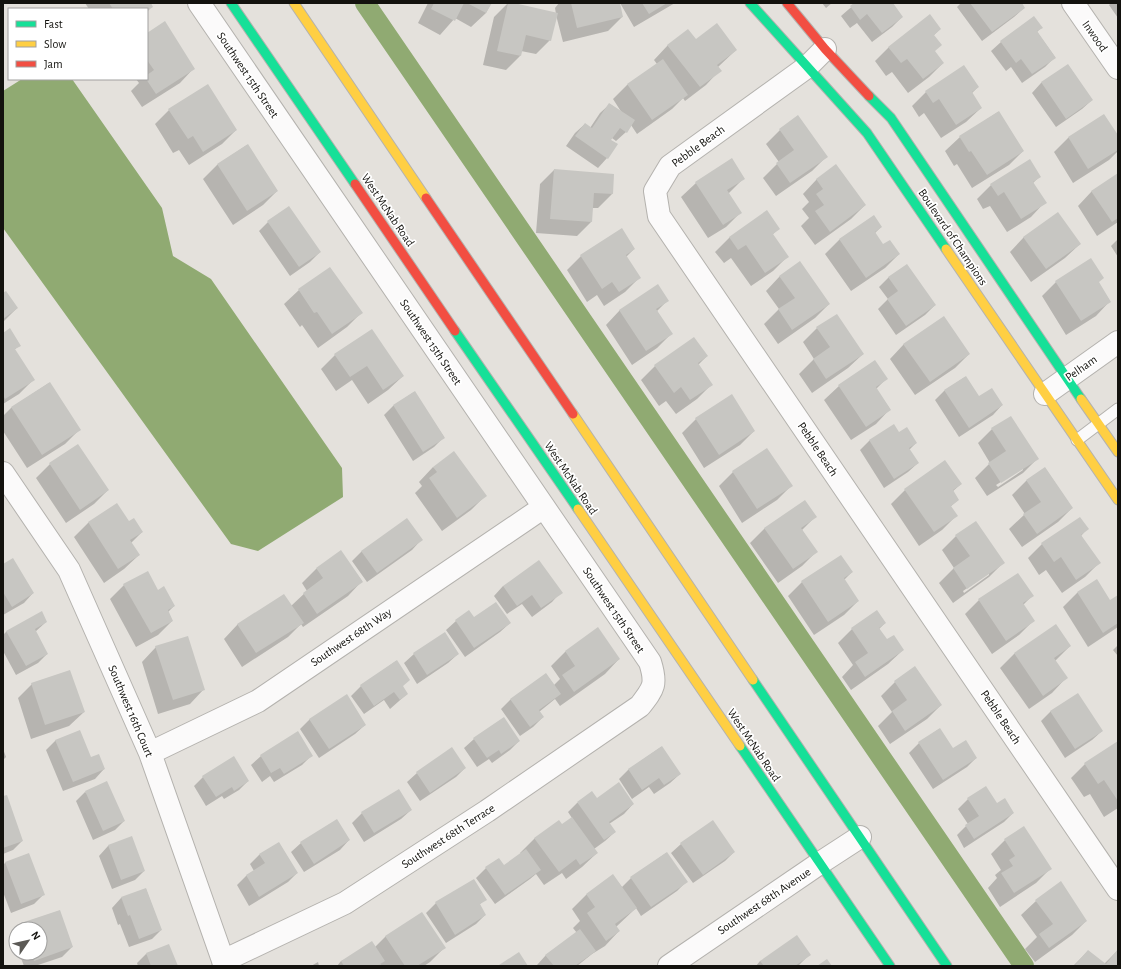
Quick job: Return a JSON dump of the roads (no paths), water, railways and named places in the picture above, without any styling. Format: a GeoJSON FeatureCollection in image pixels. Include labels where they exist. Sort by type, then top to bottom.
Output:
{"type":"FeatureCollection","features":[{"type":"Feature","properties":{"kind":"main road","name":"West McNab Road"},"geometry":{"type":"LineString","coordinates":[[231,3],[890,966]]}},
{"type":"Feature","properties":{"kind":"main road"},"geometry":{"type":"LineString","coordinates":[[294,3],[947,966]]}},
{"type":"Feature","properties":{"kind":"main road","name":"Boulevard of Champions"},"geometry":{"type":"LineString","coordinates":[[750,3],[867,133],[1118,500]]}},
{"type":"Feature","properties":{"kind":"main road","name":"Boulevard of Champions"},"geometry":{"type":"LineString","coordinates":[[786,3],[825,49],[891,118],[1066,378],[1118,452]]}},
{"type":"Feature","properties":{"kind":"street","name":"Southwest 15th Street"},"geometry":{"type":"LineString","coordinates":[[199,3],[650,662],[654,674],[654,685]]}},
{"type":"Feature","properties":{"kind":"street","name":"Inwood"},"geometry":{"type":"LineString","coordinates":[[1073,3],[1118,68]]}},
{"type":"Feature","properties":{"kind":"street","name":"Pebble Beach"},"geometry":{"type":"LineString","coordinates":[[825,49],[807,67],[670,166],[655,191],[659,216],[1118,889]]}},
{"type":"Feature","properties":{"kind":"street","name":"Pelham"},"geometry":{"type":"LineString","coordinates":[[1046,394],[1066,378],[1118,342]]}},
{"type":"Feature","properties":{"kind":"street","name":"Southwest 16th Court"},"geometry":{"type":"LineString","coordinates":[[3,473],[69,570],[150,753],[224,963]]}},
{"type":"Feature","properties":{"kind":"street","name":"Southwest 68th Way"},"geometry":{"type":"LineString","coordinates":[[150,753],[258,701],[544,507]]}},
{"type":"Feature","properties":{"kind":"street","name":"Southwest 68th Terrace"},"geometry":{"type":"LineString","coordinates":[[224,963],[345,903],[487,811],[640,706],[654,685]]}},
{"type":"Feature","properties":{"kind":"street","name":"Southwest 68th Avenue"},"geometry":{"type":"LineString","coordinates":[[669,966],[820,863],[860,838]]}},
{"type":"Feature","properties":{"kind":"lane"},"geometry":{"type":"LineString","coordinates":[[1077,440],[1118,409]]}},
{"type":"Feature","properties":{"kind":"waterway"},"geometry":{"type":"LineString","coordinates":[[365,3],[1024,966]]}}]}
